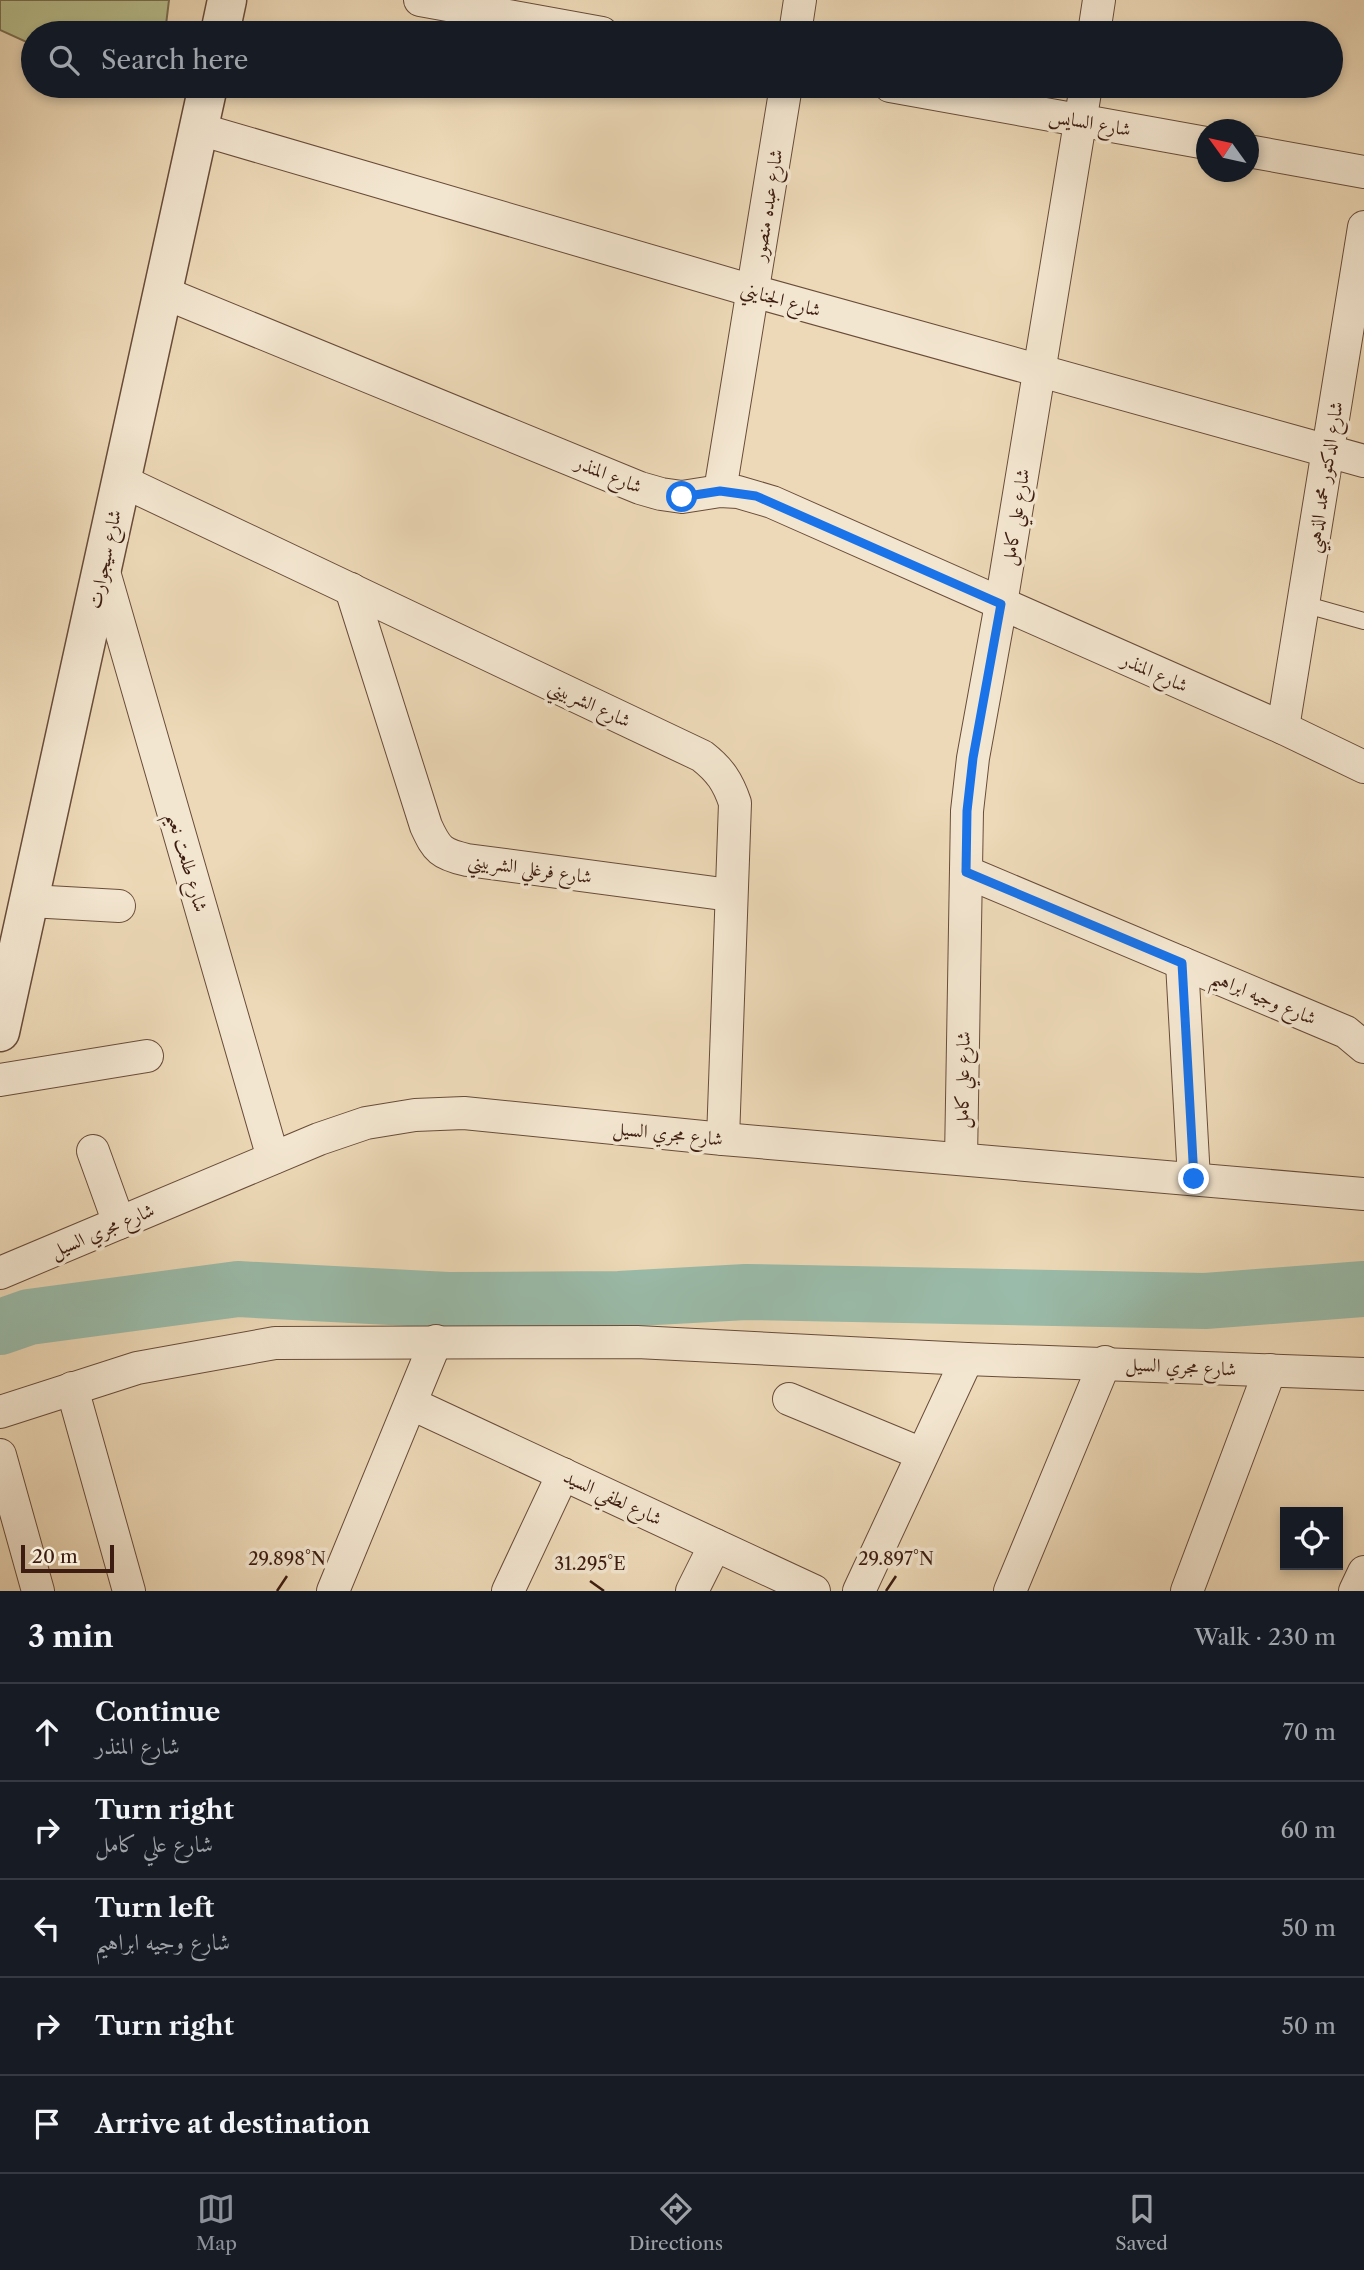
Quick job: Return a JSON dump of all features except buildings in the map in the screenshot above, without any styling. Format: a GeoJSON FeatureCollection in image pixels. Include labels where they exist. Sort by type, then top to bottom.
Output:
{"type":"FeatureCollection","features":[{"type":"Feature","properties":{"kind":"street"},"geometry":{"type":"LineString","coordinates":[[223,21],[227,0]]}},
{"type":"Feature","properties":{"kind":"street"},"geometry":{"type":"LineString","coordinates":[[420,0],[536,21]]}},
{"type":"Feature","properties":{"kind":"street"},"geometry":{"type":"LineString","coordinates":[[797,21],[800,0]]}},
{"type":"Feature","properties":{"kind":"street"},"geometry":{"type":"LineString","coordinates":[[1096,21],[1100,0]]}},
{"type":"Feature","properties":{"kind":"street","name":"شارع سيجوارت"},"geometry":{"type":"LineString","coordinates":[[0,1032],[205,98]]}},
{"type":"Feature","properties":{"kind":"street","name":"شارع عبده منصور"},"geometry":{"type":"LineString","coordinates":[[720,491],[784,98]]}},
{"type":"Feature","properties":{"kind":"street","name":"شارع السايس"},"geometry":{"type":"LineString","coordinates":[[957,98],[1196,141]]}},
{"type":"Feature","properties":{"kind":"street","name":"شارع علي كامل"},"geometry":{"type":"LineString","coordinates":[[961,1160],[967,811],[973,758],[1084,98]]}},
{"type":"Feature","properties":{"kind":"street","name":"شارع الجنايني"},"geometry":{"type":"LineString","coordinates":[[199,129],[753,291],[1364,461]]}},
{"type":"Feature","properties":{"kind":"street"},"geometry":{"type":"LineString","coordinates":[[1259,153],[1364,172]]}},
{"type":"Feature","properties":{"kind":"street","name":"شارع الدكتور محمد الذهبي"},"geometry":{"type":"LineString","coordinates":[[1283,728],[1364,227]]}},
{"type":"Feature","properties":{"kind":"street","name":"شارع المنذر"},"geometry":{"type":"LineString","coordinates":[[162,292],[640,488],[682,497],[720,491],[756,496],[772,502],[1283,728],[1364,767]]}},
{"type":"Feature","properties":{"kind":"street","name":"شارع الشربيني"},"geometry":{"type":"LineString","coordinates":[[120,480],[702,756],[718,768],[729,784],[734,803],[723,1139]]}},
{"type":"Feature","properties":{"kind":"street","name":"شارع طلعت نعيم"},"geometry":{"type":"LineString","coordinates":[[102,565],[273,1158]]}},
{"type":"Feature","properties":{"kind":"street","name":"شارع فرغلي الشربيني"},"geometry":{"type":"LineString","coordinates":[[351,589],[426,826],[439,850],[448,856],[467,860],[730,895]]}},
{"type":"Feature","properties":{"kind":"street","name":"شارع وجيه ابراهيم"},"geometry":{"type":"LineString","coordinates":[[966,872],[1346,1032],[1364,1047]]}},
{"type":"Feature","properties":{"kind":"street"},"geometry":{"type":"LineString","coordinates":[[30,901],[119,906]]}},
{"type":"Feature","properties":{"kind":"street"},"geometry":{"type":"LineString","coordinates":[[1182,963],[1194,1179]]}},
{"type":"Feature","properties":{"kind":"street"},"geometry":{"type":"LineString","coordinates":[[0,1080],[148,1056]]}},
{"type":"Feature","properties":{"kind":"street","name":"شارع مجري السيل"},"geometry":{"type":"LineString","coordinates":[[0,1273],[273,1158],[366,1123],[427,1114],[464,1113],[723,1139],[1364,1194]]}},
{"type":"Feature","properties":{"kind":"street"},"geometry":{"type":"LineString","coordinates":[[93,1151],[119,1223]]}},
{"type":"Feature","properties":{"kind":"street"},"geometry":{"type":"LineString","coordinates":[[333,1591],[436,1341]]}},
{"type":"Feature","properties":{"kind":"street","name":"شارع مجري السيل"},"geometry":{"type":"LineString","coordinates":[[0,1412],[137,1368],[275,1343],[637,1342],[967,1359],[1105,1362],[1364,1374]]}},
{"type":"Feature","properties":{"kind":"street"},"geometry":{"type":"LineString","coordinates":[[859,1591],[967,1359]]}},
{"type":"Feature","properties":{"kind":"street"},"geometry":{"type":"LineString","coordinates":[[1010,1591],[1105,1362]]}},
{"type":"Feature","properties":{"kind":"street"},"geometry":{"type":"LineString","coordinates":[[1187,1591],[1270,1370]]}},
{"type":"Feature","properties":{"kind":"street"},"geometry":{"type":"LineString","coordinates":[[72,1388],[129,1591]]}},
{"type":"Feature","properties":{"kind":"street"},"geometry":{"type":"LineString","coordinates":[[789,1399],[922,1454]]}},
{"type":"Feature","properties":{"kind":"street","name":"شارع لطفي السيد"},"geometry":{"type":"LineString","coordinates":[[412,1404],[814,1591]]}},
{"type":"Feature","properties":{"kind":"street"},"geometry":{"type":"LineString","coordinates":[[0,1455],[38,1591]]}},
{"type":"Feature","properties":{"kind":"street"},"geometry":{"type":"LineString","coordinates":[[508,1591],[563,1474]]}},
{"type":"Feature","properties":{"kind":"street"},"geometry":{"type":"LineString","coordinates":[[692,1591],[715,1545]]}},
{"type":"Feature","properties":{"kind":"street"},"geometry":{"type":"LineString","coordinates":[[1355,1591],[1364,1573]]}},
{"type":"Feature","properties":{"kind":"lane"},"geometry":{"type":"LineString","coordinates":[[1303,604],[1364,621]]}},
{"type":"Feature","properties":{"kind":"green space"},"geometry":{"type":"Polygon","coordinates":[[[0,0],[169,0],[166,21],[21,21],[21,40],[0,30],[0,0]]]}},
{"type":"Feature","properties":{"kind":"waterway"},"geometry":{"type":"LineString","coordinates":[[0,1327],[29,1317],[238,1289],[448,1300],[619,1299],[746,1292],[1205,1301],[1364,1289]]}},
{"type":"Feature","properties":{"kind":"route"},"geometry":{"type":"LineString","coordinates":[[682,497],[720,491],[756,496],[1001,604],[973,758],[967,811],[966,872],[1182,963],[1194,1179]]}}]}
